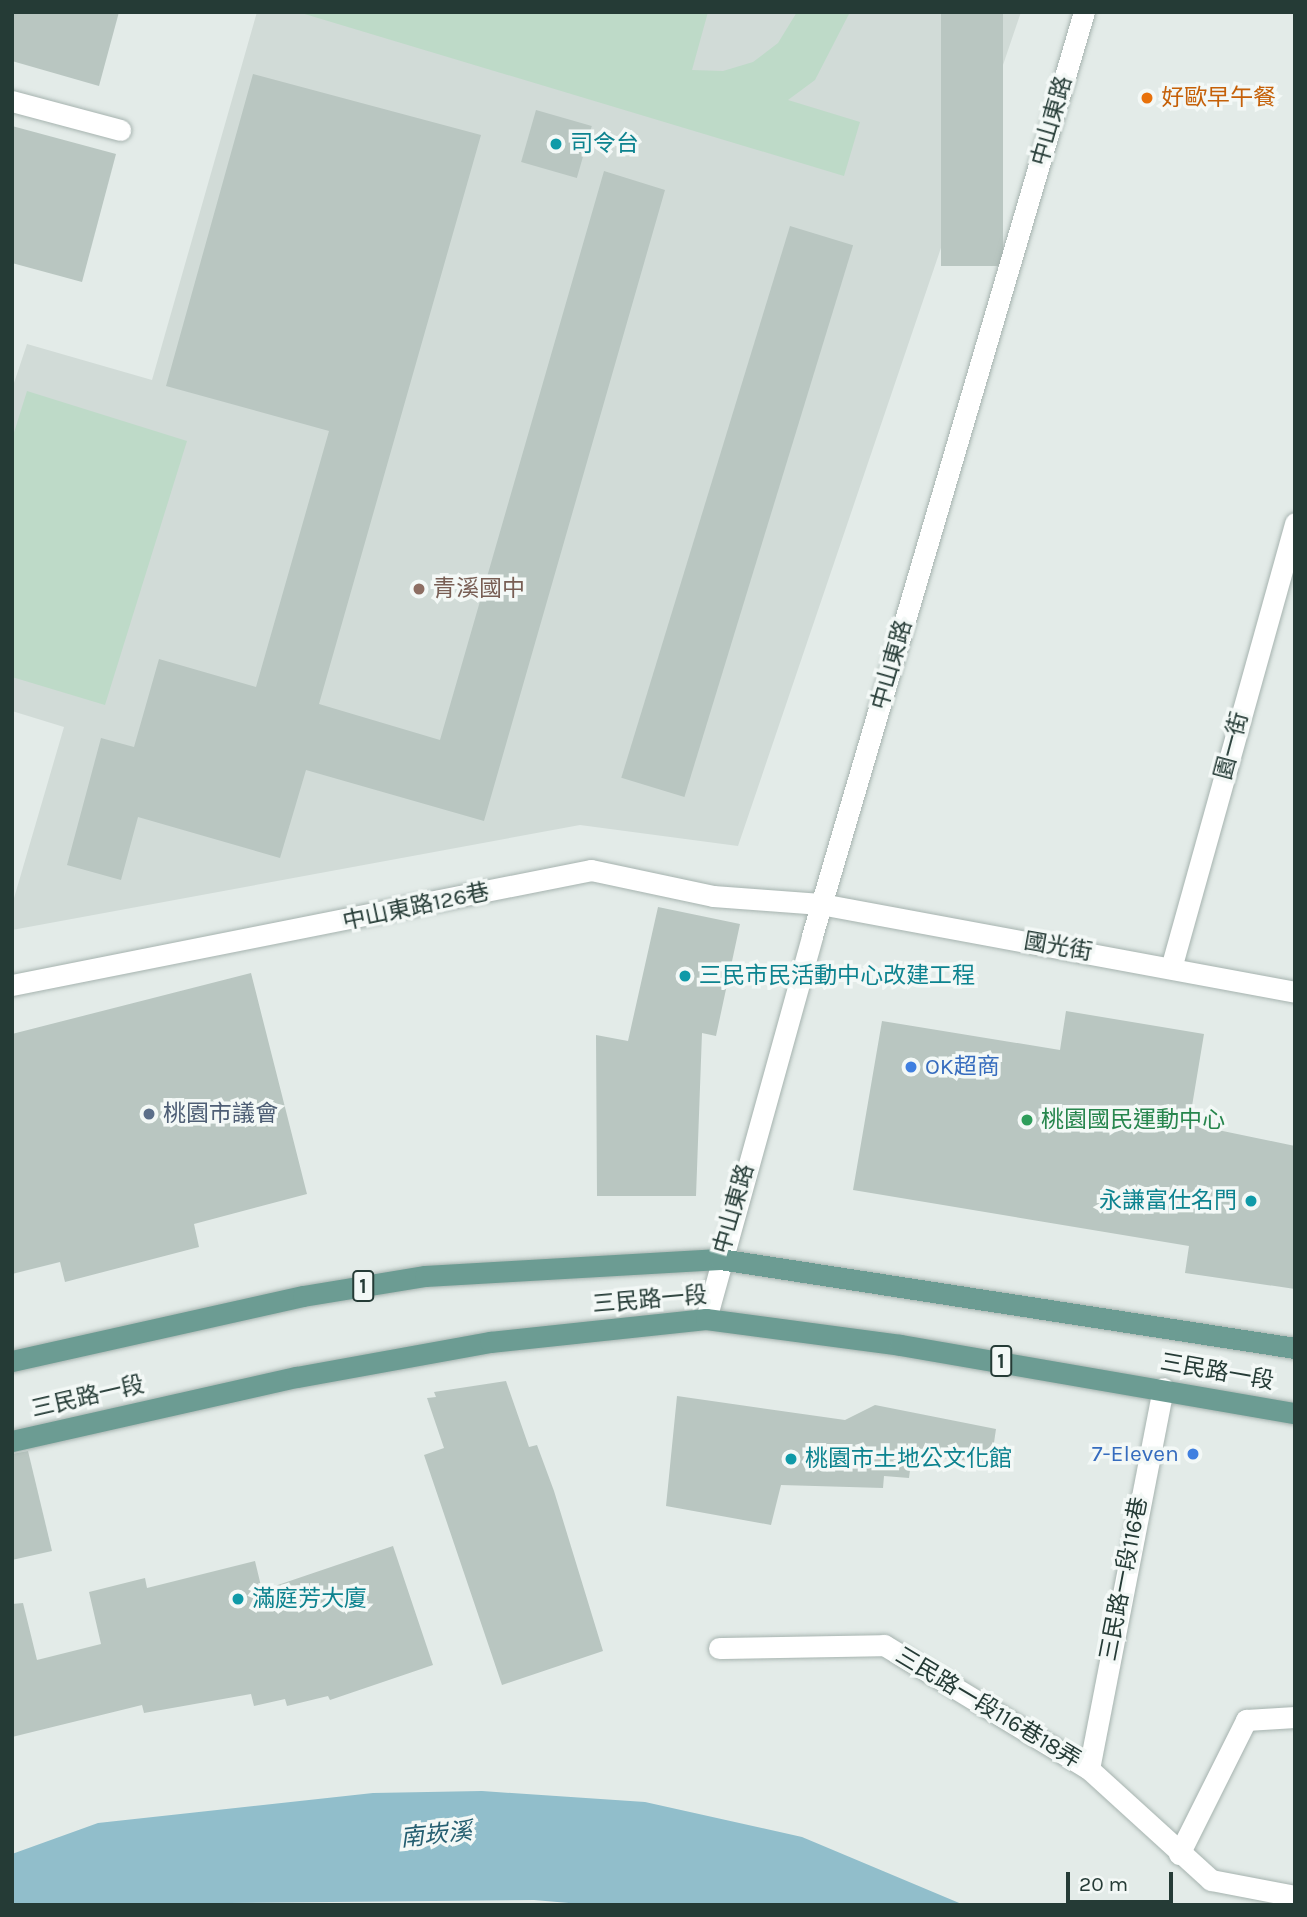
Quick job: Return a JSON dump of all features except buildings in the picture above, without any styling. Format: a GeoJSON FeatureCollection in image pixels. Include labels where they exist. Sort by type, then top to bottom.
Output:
{"type":"FeatureCollection","features":[{"type":"Feature","properties":{"kind":"main road","name":"三民路一段"},"geometry":{"type":"LineString","coordinates":[[12,1361],[303,1296],[425,1276],[720,1259],[1295,1348]]}},
{"type":"Feature","properties":{"kind":"main road","name":"三民路一段"},"geometry":{"type":"LineString","coordinates":[[12,1441],[297,1377],[490,1342],[706,1319],[1163,1388],[1295,1413]]}},
{"type":"Feature","properties":{"kind":"street","name":"中山東路"},"geometry":{"type":"LineString","coordinates":[[706,1319],[720,1259],[821,904],[1084,12]]}},
{"type":"Feature","properties":{"kind":"street"},"geometry":{"type":"LineString","coordinates":[[12,101],[120,130]]}},
{"type":"Feature","properties":{"kind":"street","name":"園一街"},"geometry":{"type":"LineString","coordinates":[[1171,968],[1295,523]]}},
{"type":"Feature","properties":{"kind":"street","name":"中山東路126巷"},"geometry":{"type":"LineString","coordinates":[[12,985],[591,870],[713,896],[821,904]]}},
{"type":"Feature","properties":{"kind":"street","name":"國光街"},"geometry":{"type":"LineString","coordinates":[[821,904],[1295,992]]}},
{"type":"Feature","properties":{"kind":"street","name":"三民路一段116巷"},"geometry":{"type":"LineString","coordinates":[[1089,1769],[1163,1388]]}},
{"type":"Feature","properties":{"kind":"street","name":"三民路一段116巷18弄"},"geometry":{"type":"LineString","coordinates":[[719,1648],[884,1645],[1089,1769],[1179,1854],[1211,1880],[1295,1896]]}},
{"type":"Feature","properties":{"kind":"street"},"geometry":{"type":"LineString","coordinates":[[1179,1854],[1246,1720],[1295,1717]]}},
{"type":"Feature","properties":{"kind":"shaded area","name":"青溪國中"},"geometry":{"type":"Polygon","coordinates":[[[257,12],[1021,12],[738,846],[580,825],[12,930],[12,905],[64,727],[12,711],[12,389],[27,344],[152,380],[257,12]]]}},
{"type":"Feature","properties":{"kind":"green space"},"geometry":{"type":"Polygon","coordinates":[[[298,12],[708,12],[692,70],[723,71],[753,62],[778,43],[797,12],[850,12],[815,80],[788,100],[860,122],[844,176],[298,12]]]}},
{"type":"Feature","properties":{"kind":"green space"},"geometry":{"type":"Polygon","coordinates":[[[27,391],[187,441],[105,705],[12,677],[12,439],[27,391]]]}},
{"type":"Feature","properties":{"kind":"water","name":"南崁溪"},"geometry":{"type":"Polygon","coordinates":[[[482,1791],[645,1802],[802,1837],[964,1905],[592,1905],[534,1900],[12,1905],[12,1854],[98,1823],[373,1793],[482,1791]]]}},
{"type":"Feature","properties":{"kind":"place","name":"好歐早午餐"},"geometry":{"type":"Point","coordinates":[1147,98]}},
{"type":"Feature","properties":{"kind":"place","name":"司令台"},"geometry":{"type":"Point","coordinates":[556,144]}},
{"type":"Feature","properties":{"kind":"place","name":"青溪國中"},"geometry":{"type":"Point","coordinates":[419,589]}},
{"type":"Feature","properties":{"kind":"place","name":"三民市民活動中心改建工程"},"geometry":{"type":"Point","coordinates":[685,976]}},
{"type":"Feature","properties":{"kind":"place","name":"OK超商"},"geometry":{"type":"Point","coordinates":[911,1067]}},
{"type":"Feature","properties":{"kind":"place","name":"桃園市議會"},"geometry":{"type":"Point","coordinates":[149,1114]}},
{"type":"Feature","properties":{"kind":"place","name":"桃園國民運動中心"},"geometry":{"type":"Point","coordinates":[1027,1120]}},
{"type":"Feature","properties":{"kind":"place","name":"永謙富仕名門"},"geometry":{"type":"Point","coordinates":[1251,1201]}},
{"type":"Feature","properties":{"kind":"place","name":"7-Eleven"},"geometry":{"type":"Point","coordinates":[1193,1454]}},
{"type":"Feature","properties":{"kind":"place","name":"桃園市土地公文化館"},"geometry":{"type":"Point","coordinates":[791,1459]}},
{"type":"Feature","properties":{"kind":"place","name":"滿庭芳大廈"},"geometry":{"type":"Point","coordinates":[238,1599]}}]}
